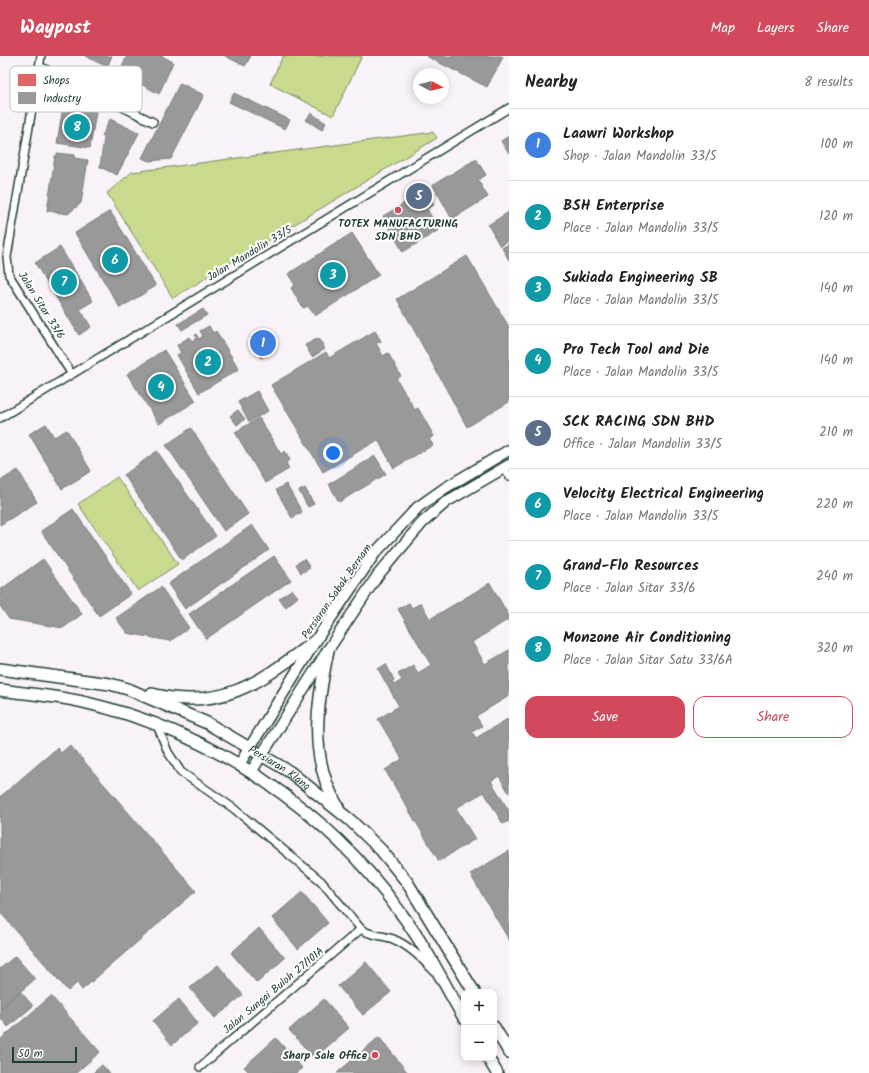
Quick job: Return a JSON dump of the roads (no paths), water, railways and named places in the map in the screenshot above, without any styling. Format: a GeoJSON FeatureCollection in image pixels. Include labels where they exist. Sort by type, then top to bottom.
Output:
{"type":"FeatureCollection","features":[{"type":"Feature","properties":{"kind":"main road"},"geometry":{"type":"LineString","coordinates":[[128,689],[158,696],[180,699],[202,699],[231,694],[251,686],[316,640]]}},
{"type":"Feature","properties":{"kind":"main road"},"geometry":{"type":"LineString","coordinates":[[328,650],[319,697],[316,736],[322,770],[332,796],[343,814]]}},
{"type":"Feature","properties":{"kind":"main road","name":"Persiaran Klang"},"geometry":{"type":"LineString","coordinates":[[0,669],[110,684],[128,689],[207,723],[249,746],[290,772],[343,814],[381,850],[407,882],[472,989]]}},
{"type":"Feature","properties":{"kind":"main road","name":"Persiaran Klang"},"geometry":{"type":"LineString","coordinates":[[0,690],[86,702],[157,725],[198,742],[251,772],[317,820],[349,850],[400,910],[418,936],[461,1013]]}},
{"type":"Feature","properties":{"kind":"main road"},"geometry":{"type":"LineString","coordinates":[[497,1032],[509,1052]]}},
{"type":"Feature","properties":{"kind":"main road"},"geometry":{"type":"LineString","coordinates":[[490,1061],[497,1073]]}},
{"type":"Feature","properties":{"kind":"street","name":"Jalan Sitar 33/6"},"geometry":{"type":"LineString","coordinates":[[39,66],[41,56]]}},
{"type":"Feature","properties":{"kind":"street","name":"Jalan Mandolin 33/5"},"geometry":{"type":"LineString","coordinates":[[0,418],[71,373],[509,108]]}},
{"type":"Feature","properties":{"kind":"street","name":"Jalan Sitar 33/6"},"geometry":{"type":"LineString","coordinates":[[31,112],[6,257],[9,274],[71,373]]}},
{"type":"Feature","properties":{"kind":"street"},"geometry":{"type":"LineString","coordinates":[[133,112],[153,122]]}},
{"type":"Feature","properties":{"kind":"street","name":"Persiaran Sabak Bernam"},"geometry":{"type":"LineString","coordinates":[[238,765],[316,640],[375,553],[418,507],[444,488],[509,450]]}},
{"type":"Feature","properties":{"kind":"street"},"geometry":{"type":"LineString","coordinates":[[251,772],[328,650],[378,575],[424,522],[446,502],[507,469]]}},
{"type":"Feature","properties":{"kind":"street"},"geometry":{"type":"LineString","coordinates":[[157,725],[168,752],[181,772],[233,808],[315,876],[365,933],[393,939],[406,946],[439,976]]}},
{"type":"Feature","properties":{"kind":"street","name":"Jalan Sungai Buloh 27/101A"},"geometry":{"type":"LineString","coordinates":[[200,1067],[361,929]]}},
{"type":"Feature","properties":{"kind":"place","name":"Monzone Air Conditioning"},"geometry":{"type":"Point","coordinates":[77,127]}},
{"type":"Feature","properties":{"kind":"place","name":"SCK RACING SDN BHD"},"geometry":{"type":"Point","coordinates":[419,196]}},
{"type":"Feature","properties":{"kind":"place","name":"TOTEX MANUFACTURING SDN BHD"},"geometry":{"type":"Point","coordinates":[398,210]}},
{"type":"Feature","properties":{"kind":"place","name":"Velocity Electrical Engineering"},"geometry":{"type":"Point","coordinates":[115,260]}},
{"type":"Feature","properties":{"kind":"place","name":"Sukiada Engineering SB"},"geometry":{"type":"Point","coordinates":[333,275]}},
{"type":"Feature","properties":{"kind":"place","name":"Grand-Flo Resources"},"geometry":{"type":"Point","coordinates":[64,282]}},
{"type":"Feature","properties":{"kind":"place","name":"Laawri Workshop"},"geometry":{"type":"Point","coordinates":[263,343]}},
{"type":"Feature","properties":{"kind":"place","name":"BSH Enterprise"},"geometry":{"type":"Point","coordinates":[208,362]}},
{"type":"Feature","properties":{"kind":"place","name":"Pro Tech Tool and Die"},"geometry":{"type":"Point","coordinates":[161,387]}},
{"type":"Feature","properties":{"kind":"place","name":"Sharp Sale Office"},"geometry":{"type":"Point","coordinates":[375,1055]}}]}
